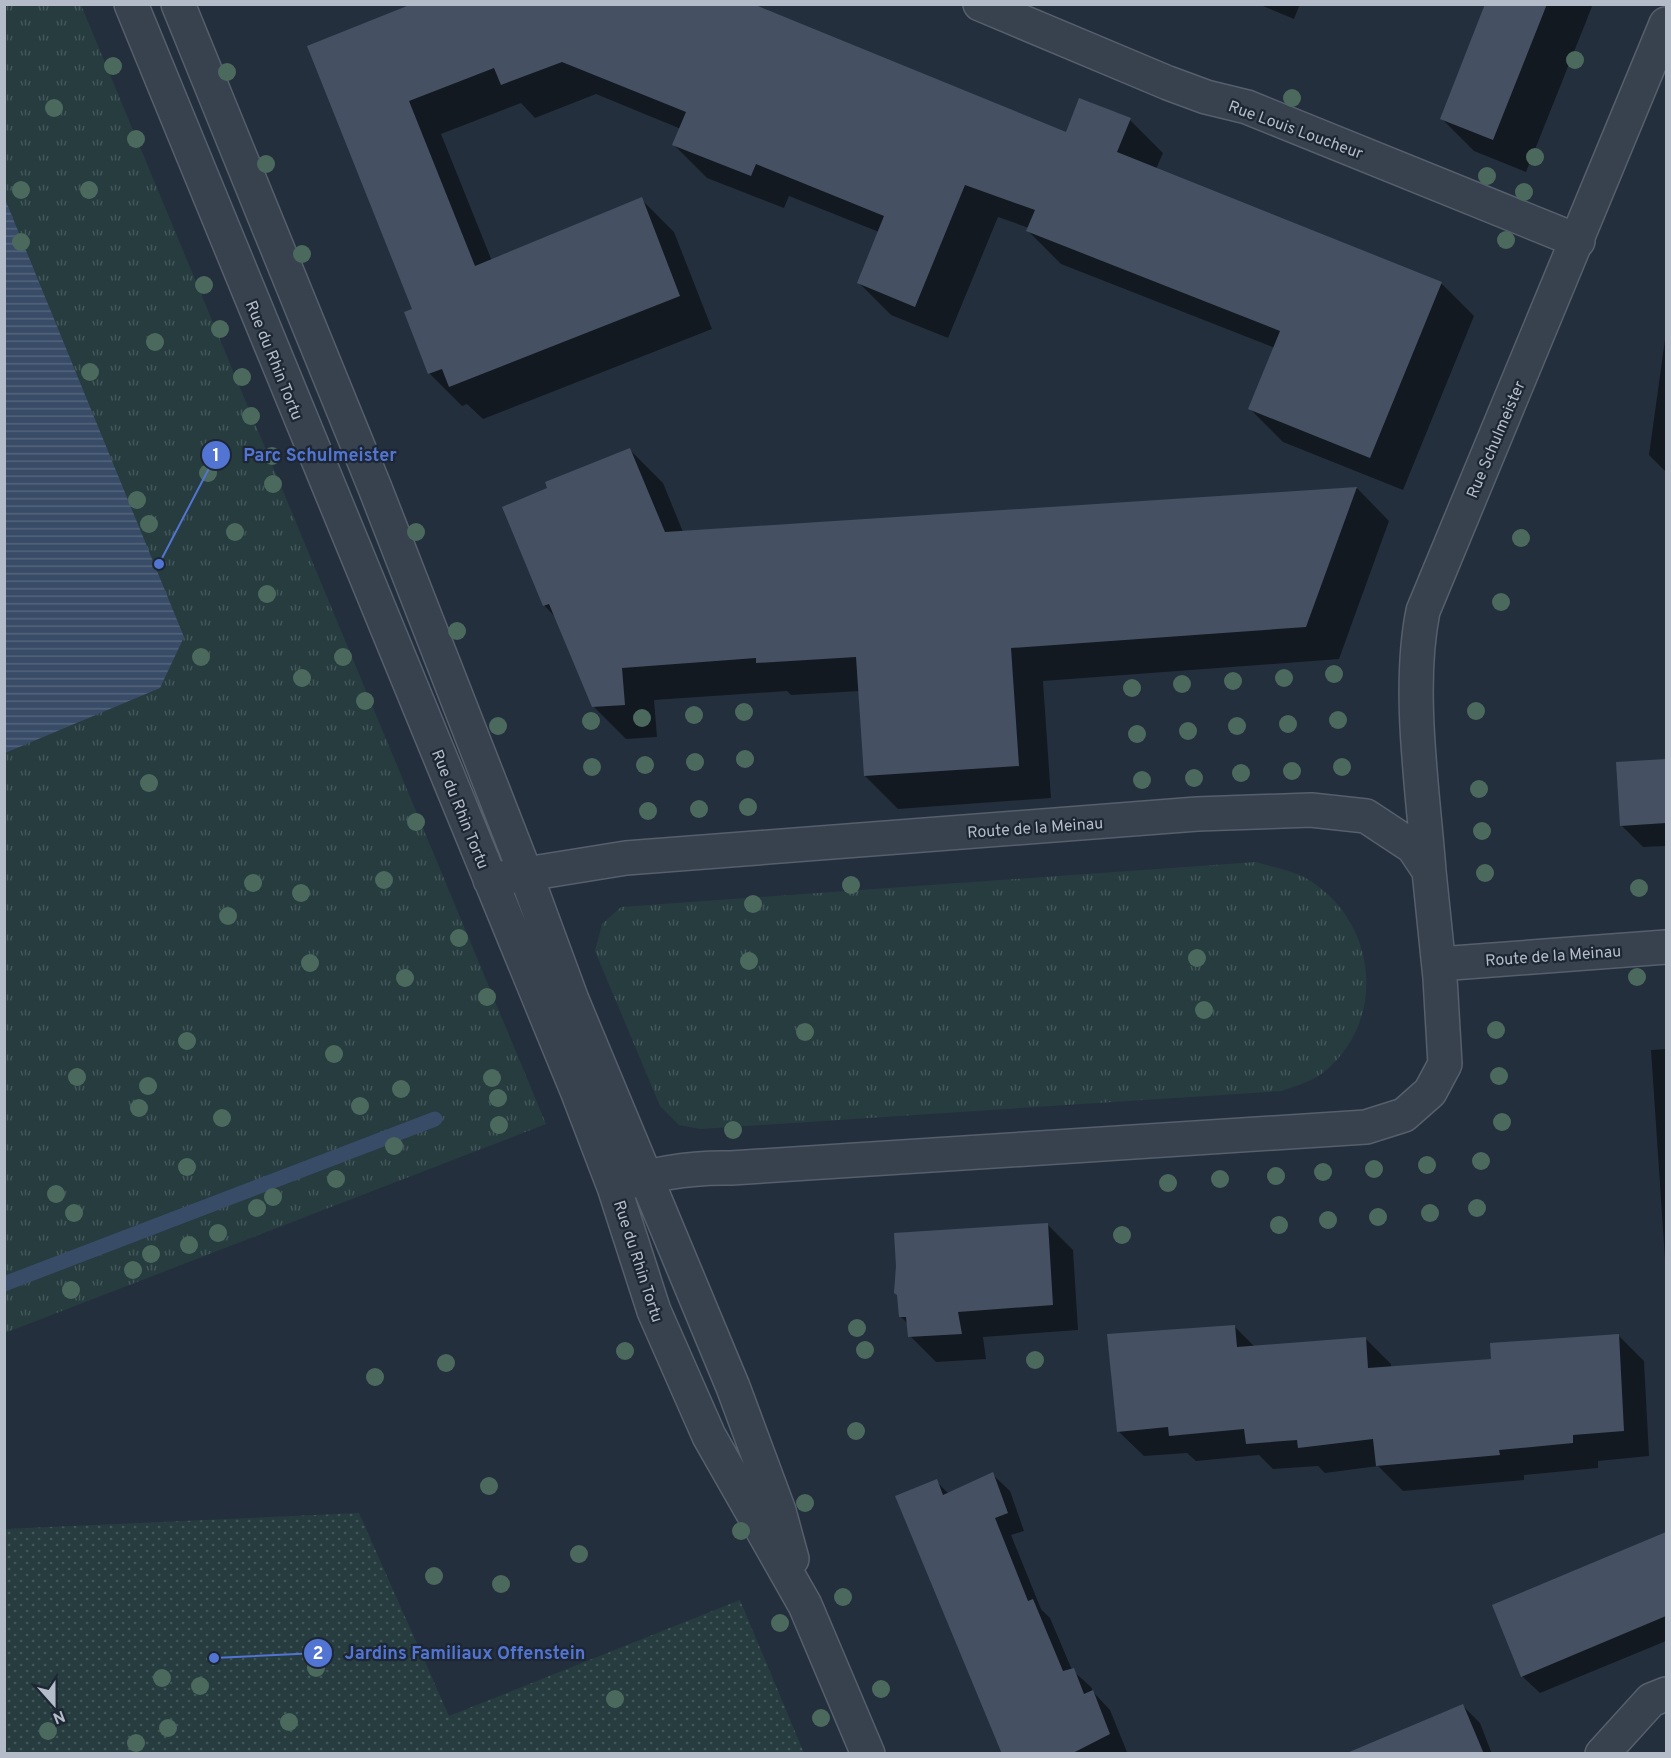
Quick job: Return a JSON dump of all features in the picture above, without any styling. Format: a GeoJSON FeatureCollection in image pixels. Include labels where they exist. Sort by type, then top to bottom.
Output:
{"type":"FeatureCollection","features":[{"type":"Feature","properties":{"kind":"street","name":"Rue Louis Loucheur"},"geometry":{"type":"LineString","coordinates":[[980,4],[1168,83],[1206,97],[1247,107],[1578,241]]}},
{"type":"Feature","properties":{"kind":"street"},"geometry":{"type":"LineString","coordinates":[[136,15],[186,7]]}},
{"type":"Feature","properties":{"kind":"street","name":"Rue du Rhin Tortu"},"geometry":{"type":"LineString","coordinates":[[186,7],[526,875],[572,1000],[629,1181],[654,1311],[709,1436],[805,1605],[868,1754]]}},
{"type":"Feature","properties":{"kind":"street","name":"Rue du Rhin Tortu"},"geometry":{"type":"LineString","coordinates":[[136,15],[490,880],[629,1181],[733,1387],[779,1511],[805,1605]]}},
{"type":"Feature","properties":{"kind":"street","name":"Rue Schulmeister"},"geometry":{"type":"LineString","coordinates":[[1429,872],[1416,688],[1416,643],[1423,611],[1666,24]]}},
{"type":"Feature","properties":{"kind":"street","name":"Route de la Meinau"},"geometry":{"type":"LineString","coordinates":[[490,880],[638,857],[1197,814],[1311,810],[1366,816],[1413,847],[1429,872],[1439,964],[1445,1064],[1430,1092],[1404,1115],[1366,1127],[730,1168],[690,1167],[629,1181]]}},
{"type":"Feature","properties":{"kind":"street","name":"Route de la Meinau"},"geometry":{"type":"LineString","coordinates":[[1439,964],[1666,946]]}},
{"type":"Feature","properties":{"kind":"street"},"geometry":{"type":"LineString","coordinates":[[1602,1754],[1651,1700],[1666,1694]]}},
{"type":"Feature","properties":{"kind":"green space"},"geometry":{"type":"Polygon","coordinates":[[[5,5],[81,5],[546,1124],[5,1333],[5,5]]]}},
{"type":"Feature","properties":{"kind":"green space"},"geometry":{"type":"Polygon","coordinates":[[[1256,862],[1304,877],[1328,895],[1347,917],[1360,943],[1366,970],[1365,998],[1359,1025],[1345,1050],[1320,1075],[1282,1091],[700,1129],[679,1125],[660,1106],[595,951],[602,924],[621,907],[1256,862]]]}},
{"type":"Feature","properties":{"kind":"green space"},"geometry":{"type":"Polygon","coordinates":[[[359,1513],[449,1716],[740,1600],[804,1753],[5,1753],[5,1529],[359,1513]]]}},
{"type":"Feature","properties":{"kind":"water"},"geometry":{"type":"Polygon","coordinates":[[[5,199],[184,637],[160,688],[5,753],[5,199]]]}},
{"type":"Feature","properties":{"kind":"building"},"geometry":{"type":"Polygon","coordinates":[[[412,4],[753,4],[1066,132],[1079,98],[1131,118],[1117,152],[1442,282],[1370,458],[1248,409],[1280,331],[1026,231],[1035,210],[965,185],[915,307],[857,283],[884,216],[756,164],[751,176],[672,145],[686,112],[562,62],[501,85],[494,68],[409,101],[475,266],[642,197],[680,296],[449,387],[442,369],[428,374],[404,312],[412,309],[307,46],[412,4]]]}},
{"type":"Feature","properties":{"kind":"building"},"geometry":{"type":"Polygon","coordinates":[[[1485,4],[1547,4],[1493,140],[1440,119],[1485,4]]]}},
{"type":"Feature","properties":{"kind":"building"},"geometry":{"type":"Polygon","coordinates":[[[630,448],[665,532],[1357,487],[1306,627],[1011,648],[1019,766],[864,776],[856,657],[756,663],[756,658],[622,668],[625,705],[592,707],[549,604],[543,606],[502,507],[547,488],[545,482],[630,448]]]}},
{"type":"Feature","properties":{"kind":"building"},"geometry":{"type":"Polygon","coordinates":[[[1666,759],[1666,823],[1620,826],[1616,762],[1666,759]]]}},
{"type":"Feature","properties":{"kind":"building"},"geometry":{"type":"Polygon","coordinates":[[[1048,1223],[1053,1305],[958,1312],[962,1334],[908,1337],[906,1317],[899,1317],[897,1295],[894,1293],[896,1266],[894,1233],[1048,1223]]]}},
{"type":"Feature","properties":{"kind":"building"},"geometry":{"type":"Polygon","coordinates":[[[1235,1325],[1237,1347],[1366,1337],[1368,1368],[1491,1359],[1490,1343],[1619,1334],[1624,1431],[1573,1435],[1573,1443],[1499,1450],[1500,1455],[1376,1466],[1373,1439],[1298,1448],[1297,1440],[1246,1444],[1244,1429],[1169,1436],[1168,1427],[1117,1432],[1107,1334],[1235,1325]]]}},
{"type":"Feature","properties":{"kind":"building"},"geometry":{"type":"Polygon","coordinates":[[[993,1472],[1008,1513],[995,1518],[1028,1601],[1033,1599],[1063,1671],[1074,1668],[1084,1694],[1093,1690],[1110,1734],[1071,1754],[1002,1754],[895,1496],[937,1479],[943,1495],[993,1472]]]}},
{"type":"Feature","properties":{"kind":"building"},"geometry":{"type":"Polygon","coordinates":[[[1666,1532],[1666,1616],[1521,1677],[1492,1605],[1666,1532]]]}},
{"type":"Feature","properties":{"kind":"building"},"geometry":{"type":"Polygon","coordinates":[[[1463,1704],[1484,1754],[1347,1754],[1347,1753],[1463,1704]]]}},
{"type":"Feature","properties":{"kind":"waterway"},"geometry":{"type":"LineString","coordinates":[[4,1284],[435,1119]]}},
{"type":"Feature","properties":{"kind":"place","name":"Parc Schulmeister"},"geometry":{"type":"Point","coordinates":[159,564]}},
{"type":"Feature","properties":{"kind":"place","name":"Jardins Familiaux Offenstein"},"geometry":{"type":"Point","coordinates":[214,1658]}}]}
